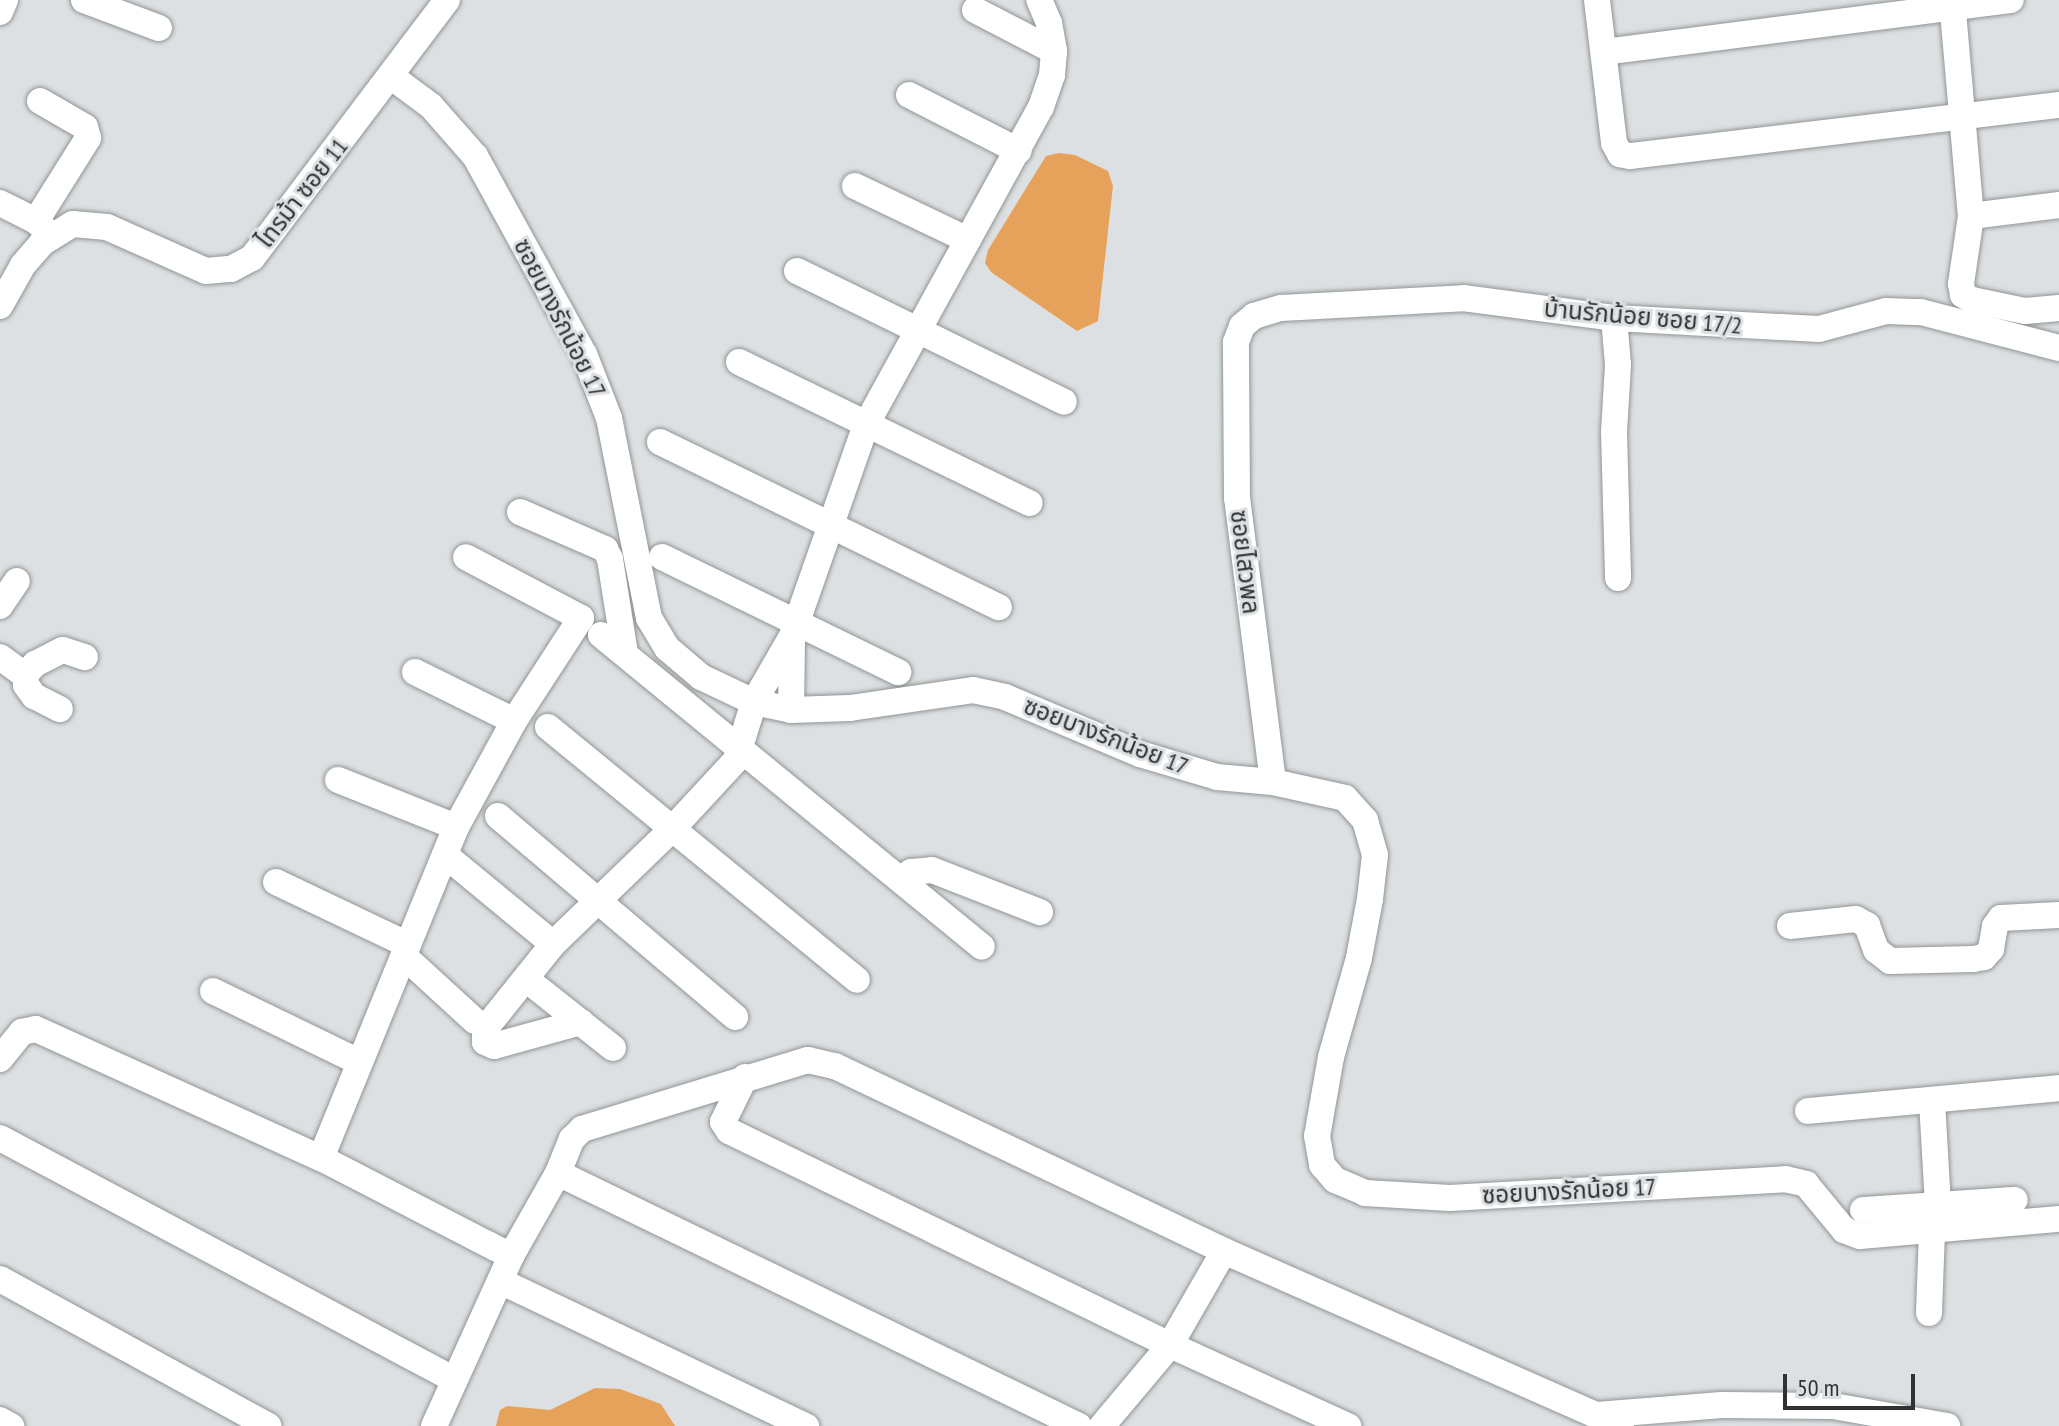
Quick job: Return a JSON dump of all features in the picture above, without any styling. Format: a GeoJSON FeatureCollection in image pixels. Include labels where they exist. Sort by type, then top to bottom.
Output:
{"type":"FeatureCollection","features":[{"type":"Feature","properties":{"kind":"street"},"geometry":{"type":"LineString","coordinates":[[0,12],[5,0]]}},
{"type":"Feature","properties":{"kind":"street","name":"ไทรม้า ซอย 11"},"geometry":{"type":"LineString","coordinates":[[0,306],[23,265],[42,243],[45,229],[73,224],[107,227],[206,271],[231,269],[252,258],[392,77],[447,0]]}},
{"type":"Feature","properties":{"kind":"street"},"geometry":{"type":"LineString","coordinates":[[581,1022],[494,1046],[485,1042],[485,1029],[553,944],[674,827],[736,760],[743,748],[754,702],[794,630],[866,425],[916,329],[1019,151],[1048,86],[1054,51],[1049,23],[1039,0]]}},
{"type":"Feature","properties":{"kind":"street"},"geometry":{"type":"LineString","coordinates":[[1597,0],[1614,143],[1620,154],[1630,156],[2059,105]]}},
{"type":"Feature","properties":{"kind":"street"},"geometry":{"type":"LineString","coordinates":[[1604,52],[1952,4],[2011,0]]}},
{"type":"Feature","properties":{"kind":"street"},"geometry":{"type":"LineString","coordinates":[[98,2],[159,28]]}},
{"type":"Feature","properties":{"kind":"street"},"geometry":{"type":"LineString","coordinates":[[1952,4],[1971,216],[1961,284],[1963,295],[1972,300],[2025,311],[2059,308]]}},
{"type":"Feature","properties":{"kind":"street"},"geometry":{"type":"LineString","coordinates":[[975,10],[1054,51]]}},
{"type":"Feature","properties":{"kind":"street","name":"ซอยบางรักน้อย 17"},"geometry":{"type":"LineString","coordinates":[[392,77],[431,106],[475,156],[584,354],[609,418],[649,618],[667,648],[701,677],[754,702],[791,710],[850,708],[973,690],[1005,697],[1140,754],[1217,777],[1273,782],[1345,798],[1365,820],[1375,855],[1359,958],[1331,1057],[1317,1136],[1322,1165],[1335,1180],[1365,1193],[1450,1198],[1785,1179],[1806,1184],[1844,1230],[1860,1236],[1935,1218],[2059,1219]]}},
{"type":"Feature","properties":{"kind":"street"},"geometry":{"type":"LineString","coordinates":[[909,95],[1019,151]]}},
{"type":"Feature","properties":{"kind":"street"},"geometry":{"type":"LineString","coordinates":[[0,203],[45,229],[88,138],[85,127],[40,101]]}},
{"type":"Feature","properties":{"kind":"street"},"geometry":{"type":"LineString","coordinates":[[855,186],[968,240]]}},
{"type":"Feature","properties":{"kind":"street"},"geometry":{"type":"LineString","coordinates":[[1971,216],[2059,205]]}},
{"type":"Feature","properties":{"kind":"street"},"geometry":{"type":"LineString","coordinates":[[797,271],[1064,402]]}},
{"type":"Feature","properties":{"kind":"street","name":"บ้านรักน้อย ซอย 17/2"},"geometry":{"type":"LineString","coordinates":[[1236,342],[1242,326],[1254,316],[1281,308],[1463,298],[1614,318],[1819,329],[1886,311],[1921,312],[2059,348]]}},
{"type":"Feature","properties":{"kind":"street"},"geometry":{"type":"LineString","coordinates":[[1614,318],[1618,365],[1614,432],[1618,578]]}},
{"type":"Feature","properties":{"kind":"street","name":"ซอยไสวพล"},"geometry":{"type":"LineString","coordinates":[[1236,342],[1237,498],[1273,782]]}},
{"type":"Feature","properties":{"kind":"street"},"geometry":{"type":"LineString","coordinates":[[739,362],[1030,503]]}},
{"type":"Feature","properties":{"kind":"street"},"geometry":{"type":"LineString","coordinates":[[660,442],[999,607]]}},
{"type":"Feature","properties":{"kind":"street"},"geometry":{"type":"LineString","coordinates":[[520,512],[605,549],[610,559],[625,654]]}},
{"type":"Feature","properties":{"kind":"street"},"geometry":{"type":"LineString","coordinates":[[321,1158],[456,827],[514,721],[581,618],[466,557]]}},
{"type":"Feature","properties":{"kind":"street"},"geometry":{"type":"LineString","coordinates":[[662,557],[794,630],[898,672]]}},
{"type":"Feature","properties":{"kind":"street"},"geometry":{"type":"LineString","coordinates":[[0,606],[17,581]]}},
{"type":"Feature","properties":{"kind":"street"},"geometry":{"type":"LineString","coordinates":[[791,710],[794,630]]}},
{"type":"Feature","properties":{"kind":"street"},"geometry":{"type":"LineString","coordinates":[[601,635],[743,748],[982,947]]}},
{"type":"Feature","properties":{"kind":"street"},"geometry":{"type":"LineString","coordinates":[[25,675],[35,664],[63,650],[85,657]]}},
{"type":"Feature","properties":{"kind":"street"},"geometry":{"type":"LineString","coordinates":[[0,657],[25,675],[34,696],[60,709]]}},
{"type":"Feature","properties":{"kind":"street"},"geometry":{"type":"LineString","coordinates":[[415,672],[514,721]]}},
{"type":"Feature","properties":{"kind":"street"},"geometry":{"type":"LineString","coordinates":[[548,727],[674,827],[857,980]]}},
{"type":"Feature","properties":{"kind":"street"},"geometry":{"type":"LineString","coordinates":[[338,780],[456,827]]}},
{"type":"Feature","properties":{"kind":"street"},"geometry":{"type":"LineString","coordinates":[[498,816],[735,1017]]}},
{"type":"Feature","properties":{"kind":"street"},"geometry":{"type":"LineString","coordinates":[[445,855],[542,935]]}},
{"type":"Feature","properties":{"kind":"street"},"geometry":{"type":"LineString","coordinates":[[900,879],[911,872],[932,870],[1040,912]]}},
{"type":"Feature","properties":{"kind":"street"},"geometry":{"type":"LineString","coordinates":[[276,882],[406,950],[475,1021]]}},
{"type":"Feature","properties":{"kind":"street"},"geometry":{"type":"LineString","coordinates":[[1790,926],[1856,919],[1867,925],[1876,950],[1890,961],[1973,959],[1984,957],[1991,949],[1995,926],[2001,918],[2059,915]]}},
{"type":"Feature","properties":{"kind":"street"},"geometry":{"type":"LineString","coordinates":[[526,979],[613,1048]]}},
{"type":"Feature","properties":{"kind":"street"},"geometry":{"type":"LineString","coordinates":[[213,991],[359,1062]]}},
{"type":"Feature","properties":{"kind":"street"},"geometry":{"type":"LineString","coordinates":[[0,1059],[22,1032],[36,1029],[321,1158],[511,1256]]}},
{"type":"Feature","properties":{"kind":"street"},"geometry":{"type":"LineString","coordinates":[[434,1426],[511,1256],[558,1173],[572,1139],[582,1129],[808,1060],[822,1060],[1224,1251],[1621,1426]]}},
{"type":"Feature","properties":{"kind":"street"},"geometry":{"type":"LineString","coordinates":[[745,1077],[723,1122],[729,1131],[1170,1345],[1348,1426]]}},
{"type":"Feature","properties":{"kind":"street"},"geometry":{"type":"LineString","coordinates":[[1808,1111],[2059,1088]]}},
{"type":"Feature","properties":{"kind":"street"},"geometry":{"type":"LineString","coordinates":[[1929,1313],[1935,1218],[1932,1101]]}},
{"type":"Feature","properties":{"kind":"street"},"geometry":{"type":"LineString","coordinates":[[0,1138],[455,1380]]}},
{"type":"Feature","properties":{"kind":"street"},"geometry":{"type":"LineString","coordinates":[[558,1173],[1079,1426]]}},
{"type":"Feature","properties":{"kind":"street"},"geometry":{"type":"LineString","coordinates":[[1863,1210],[1935,1218],[2015,1200]]}},
{"type":"Feature","properties":{"kind":"street"},"geometry":{"type":"LineString","coordinates":[[1102,1426],[1170,1345],[1224,1251]]}},
{"type":"Feature","properties":{"kind":"street"},"geometry":{"type":"LineString","coordinates":[[0,1279],[268,1426]]}},
{"type":"Feature","properties":{"kind":"street"},"geometry":{"type":"LineString","coordinates":[[500,1281],[806,1426]]}},
{"type":"Feature","properties":{"kind":"street"},"geometry":{"type":"LineString","coordinates":[[1596,1415],[1722,1416],[1833,1406],[1947,1426]]}},
{"type":"Feature","properties":{"kind":"street"},"geometry":{"type":"LineString","coordinates":[[0,1420],[11,1426]]}},
{"type":"Feature","properties":{"kind":"shaded area"},"geometry":{"type":"Polygon","coordinates":[[[1059,153],[1075,155],[1108,171],[1113,186],[1098,321],[1077,331],[991,272],[985,263],[988,250],[1046,156],[1059,153]]]}},
{"type":"Feature","properties":{"kind":"shaded area"},"geometry":{"type":"Polygon","coordinates":[[[595,1388],[620,1389],[661,1404],[675,1426],[496,1426],[500,1410],[507,1406],[550,1410],[595,1388]]]}}]}
